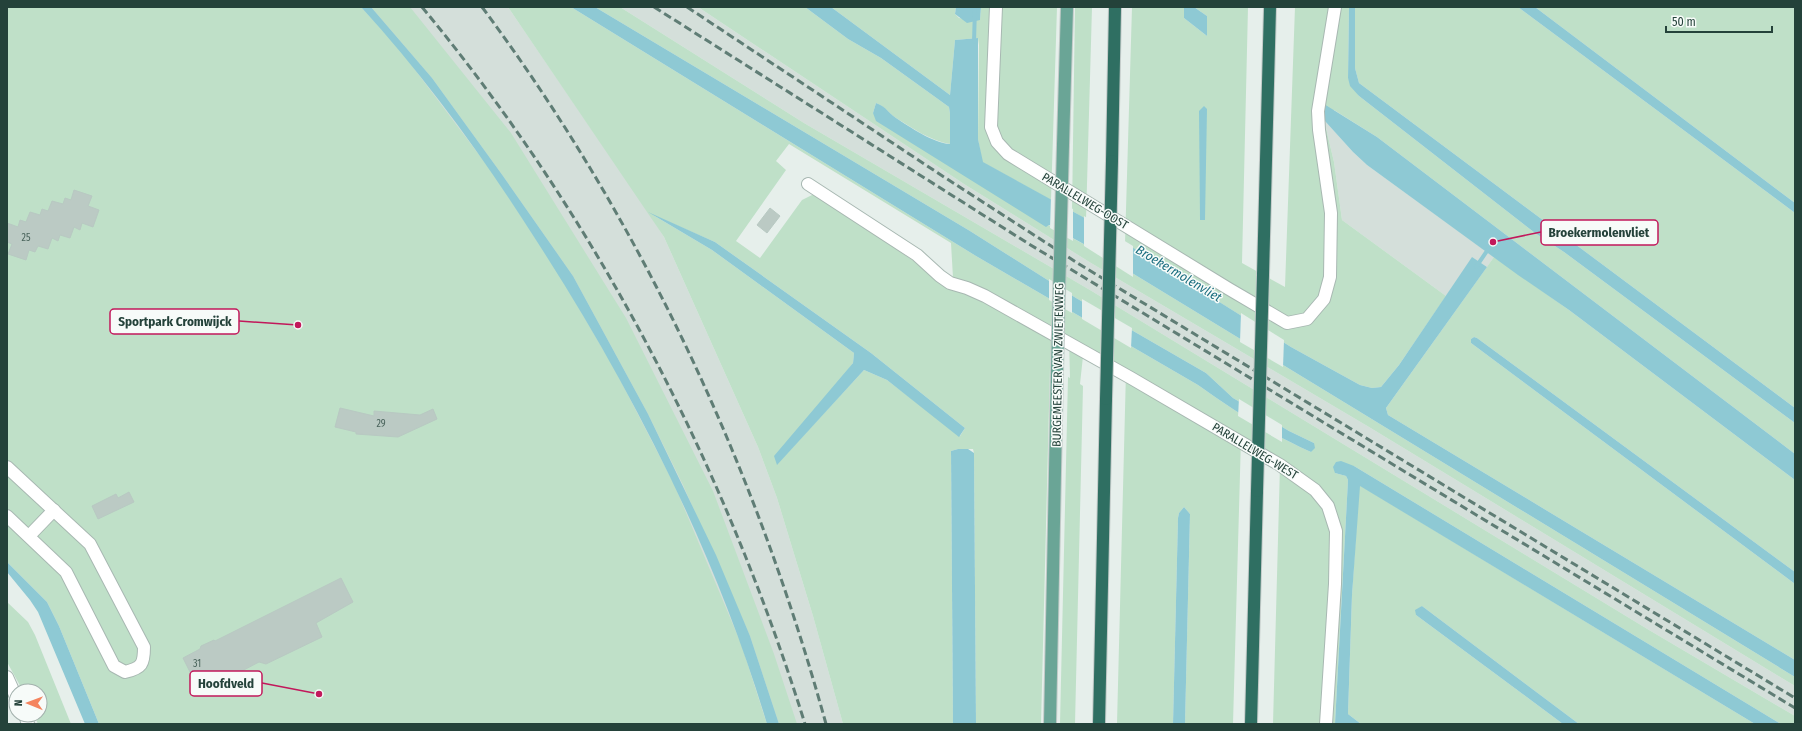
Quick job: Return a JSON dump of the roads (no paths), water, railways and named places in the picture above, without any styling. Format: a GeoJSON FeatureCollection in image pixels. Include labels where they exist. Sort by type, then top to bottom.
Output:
{"type":"FeatureCollection","features":[{"type":"Feature","properties":{"kind":"highway"},"geometry":{"type":"LineString","coordinates":[[1099,724],[1115,7]]}},
{"type":"Feature","properties":{"kind":"highway"},"geometry":{"type":"LineString","coordinates":[[1251,724],[1270,7]]}},
{"type":"Feature","properties":{"kind":"main road","name":"BURGEMEESTER VAN ZWIETENWEG"},"geometry":{"type":"LineString","coordinates":[[1050,724],[1057,372],[1067,7]]}},
{"type":"Feature","properties":{"kind":"street","name":"PARALLELWEG-OOST"},"geometry":{"type":"LineString","coordinates":[[996,7],[991,127],[997,142],[1008,154],[1229,290],[1287,323],[1302,321],[1313,315],[1324,299],[1330,277],[1331,213],[1319,130],[1318,111],[1335,7]]}},
{"type":"Feature","properties":{"kind":"street","name":"PARALLELWEG-WEST"},"geometry":{"type":"LineString","coordinates":[[808,184],[917,255],[950,283],[967,288],[985,296],[1132,378],[1280,465],[1315,490],[1328,506],[1336,531],[1335,584],[1326,724]]}},
{"type":"Feature","properties":{"kind":"street"},"geometry":{"type":"LineString","coordinates":[[7,467],[90,544],[144,647],[144,660],[137,669],[125,672],[114,666],[66,572],[7,516]]}},
{"type":"Feature","properties":{"kind":"street"},"geometry":{"type":"LineString","coordinates":[[28,536],[54,510]]}},
{"type":"Feature","properties":{"kind":"water"},"geometry":{"type":"Polygon","coordinates":[[[361,7],[371,7],[432,78],[573,276],[648,414],[716,555],[750,636],[779,724],[767,724],[723,597],[697,535],[669,474],[606,355],[536,240],[475,149],[409,62],[361,7]]]}},
{"type":"Feature","properties":{"kind":"water"},"geometry":{"type":"Polygon","coordinates":[[[571,7],[595,7],[970,231],[1076,298],[1206,373],[1233,398],[1289,431],[1314,443],[1315,448],[1311,452],[1281,438],[1253,422],[1198,385],[976,256],[571,7]]]}},
{"type":"Feature","properties":{"kind":"water"},"geometry":{"type":"Polygon","coordinates":[[[805,7],[831,7],[950,95],[955,40],[978,38],[978,139],[983,162],[1092,222],[1291,347],[1360,385],[1372,388],[1381,387],[1399,365],[1472,257],[1487,267],[1386,408],[1388,415],[1795,660],[1795,677],[1091,248],[1049,225],[1046,227],[876,121],[873,113],[876,103],[893,116],[922,134],[936,141],[950,144],[949,107],[881,58],[848,39],[805,7]]]}},
{"type":"Feature","properties":{"kind":"water"},"geometry":{"type":"Polygon","coordinates":[[[956,7],[981,7],[980,20],[967,23],[955,14],[956,7]]]}},
{"type":"Feature","properties":{"kind":"water"},"geometry":{"type":"Polygon","coordinates":[[[1184,7],[1194,7],[1207,16],[1207,36],[1184,18],[1184,7]]]}},
{"type":"Feature","properties":{"kind":"water"},"geometry":{"type":"Polygon","coordinates":[[[1349,7],[1355,7],[1355,68],[1359,83],[1795,408],[1795,423],[1564,252],[1535,233],[1359,96],[1350,86],[1348,78],[1349,7]]]}},
{"type":"Feature","properties":{"kind":"water"},"geometry":{"type":"Polygon","coordinates":[[[1518,7],[1535,7],[1795,203],[1795,213],[1518,7]]]}},
{"type":"Feature","properties":{"kind":"water"},"geometry":{"type":"Polygon","coordinates":[[[1324,104],[1377,137],[1795,454],[1795,480],[1569,310],[1518,275],[1367,165],[1324,120],[1324,104]]]}},
{"type":"Feature","properties":{"kind":"water"},"geometry":{"type":"Polygon","coordinates":[[[1204,106],[1207,109],[1205,220],[1200,220],[1199,111],[1204,106]]]}},
{"type":"Feature","properties":{"kind":"water"},"geometry":{"type":"Polygon","coordinates":[[[648,212],[715,242],[871,353],[965,428],[959,437],[887,380],[864,370],[777,465],[774,456],[853,363],[854,353],[712,250],[648,212]]]}},
{"type":"Feature","properties":{"kind":"water"},"geometry":{"type":"Polygon","coordinates":[[[1474,337],[1795,572],[1795,584],[1471,343],[1471,339],[1474,337]]]}},
{"type":"Feature","properties":{"kind":"water"},"geometry":{"type":"Polygon","coordinates":[[[968,449],[974,453],[976,724],[953,724],[951,451],[968,449]]]}},
{"type":"Feature","properties":{"kind":"water"},"geometry":{"type":"Polygon","coordinates":[[[1341,461],[1354,466],[1781,724],[1755,724],[1360,486],[1352,595],[1348,714],[1361,724],[1335,724],[1348,480],[1346,476],[1335,473],[1333,467],[1336,462],[1341,461]]]}},
{"type":"Feature","properties":{"kind":"water"},"geometry":{"type":"Polygon","coordinates":[[[1184,507],[1190,514],[1185,724],[1173,724],[1178,518],[1179,513],[1184,507]]]}},
{"type":"Feature","properties":{"kind":"water"},"geometry":{"type":"Polygon","coordinates":[[[7,562],[47,602],[59,626],[99,724],[85,724],[38,612],[7,572],[7,562]]]}},
{"type":"Feature","properties":{"kind":"water"},"geometry":{"type":"Polygon","coordinates":[[[1422,606],[1579,724],[1563,724],[1416,615],[1415,610],[1422,606]]]}},
{"type":"Feature","properties":{"kind":"waterway","name":"Broekermolenvliet"},"geometry":{"type":"LineString","coordinates":[[974,42],[975,7]]}},
{"type":"Feature","properties":{"kind":"waterway","name":"Broekermolenvliet"},"geometry":{"type":"LineString","coordinates":[[1476,267],[1489,248]]}},
{"type":"Feature","properties":{"kind":"railway"},"geometry":{"type":"LineString","coordinates":[[422,7],[485,87],[544,171],[598,258],[648,347],[694,438],[735,532],[772,627],[805,724]]}},
{"type":"Feature","properties":{"kind":"railway"},"geometry":{"type":"LineString","coordinates":[[482,7],[540,89],[593,173],[642,260],[687,349],[728,440],[765,533],[797,628],[826,724]]}},
{"type":"Feature","properties":{"kind":"railway"},"geometry":{"type":"LineString","coordinates":[[654,7],[1029,244],[1795,708]]}},
{"type":"Feature","properties":{"kind":"railway"},"geometry":{"type":"LineString","coordinates":[[687,7],[944,177],[1079,264],[1795,698]]}},
{"type":"Feature","properties":{"kind":"place","name":"Broekermolenvliet"},"geometry":{"type":"Point","coordinates":[1493,242]}},
{"type":"Feature","properties":{"kind":"place","name":"Sportpark Cromwijck"},"geometry":{"type":"Point","coordinates":[298,325]}},
{"type":"Feature","properties":{"kind":"place","name":"Hoofdveld"},"geometry":{"type":"Point","coordinates":[319,694]}}]}
